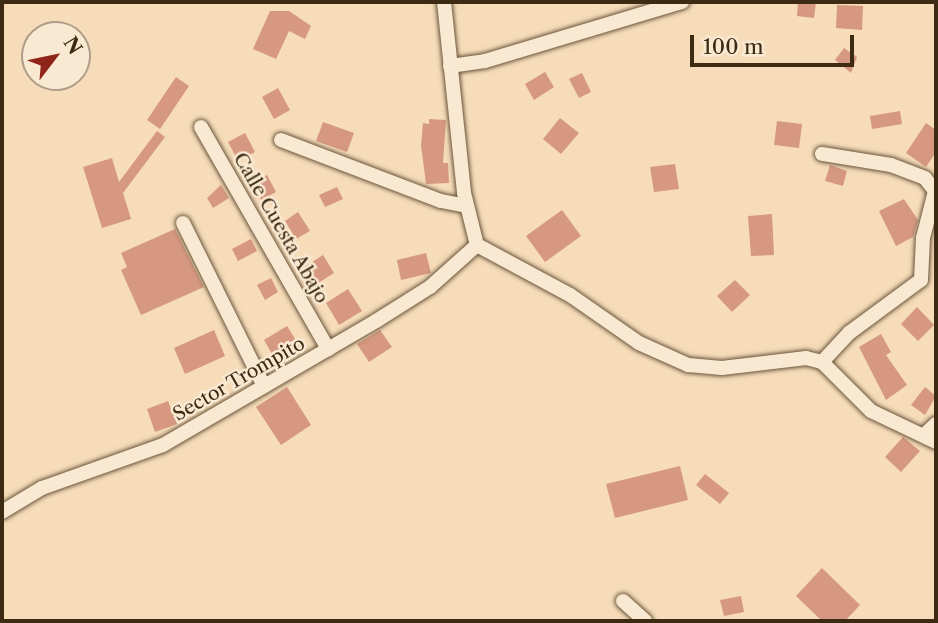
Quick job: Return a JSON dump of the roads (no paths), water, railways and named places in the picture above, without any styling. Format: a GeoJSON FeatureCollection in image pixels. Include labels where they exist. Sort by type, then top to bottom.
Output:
{"type":"FeatureCollection","features":[{"type":"Feature","properties":{"kind":"street"},"geometry":{"type":"LineString","coordinates":[[444,2],[467,206],[477,245],[570,295],[639,343],[688,365],[722,368],[806,358],[822,362],[871,411],[930,438],[936,424]]}},
{"type":"Feature","properties":{"kind":"street"},"geometry":{"type":"LineString","coordinates":[[450,66],[485,61],[682,2]]}},
{"type":"Feature","properties":{"kind":"street","name":"Calle Cuesta Abajo"},"geometry":{"type":"LineString","coordinates":[[201,127],[328,349]]}},
{"type":"Feature","properties":{"kind":"street"},"geometry":{"type":"LineString","coordinates":[[281,139],[441,201],[467,206]]}},
{"type":"Feature","properties":{"kind":"street"},"geometry":{"type":"LineString","coordinates":[[822,154],[891,165],[925,178],[933,185],[935,196],[923,238],[921,280],[849,333],[822,362]]}},
{"type":"Feature","properties":{"kind":"street"},"geometry":{"type":"LineString","coordinates":[[183,223],[264,386]]}},
{"type":"Feature","properties":{"kind":"street","name":"Sector Trompito"},"geometry":{"type":"LineString","coordinates":[[2,512],[42,488],[163,445],[430,287],[477,245]]}},
{"type":"Feature","properties":{"kind":"street"},"geometry":{"type":"LineString","coordinates":[[623,601],[645,621]]}}]}
